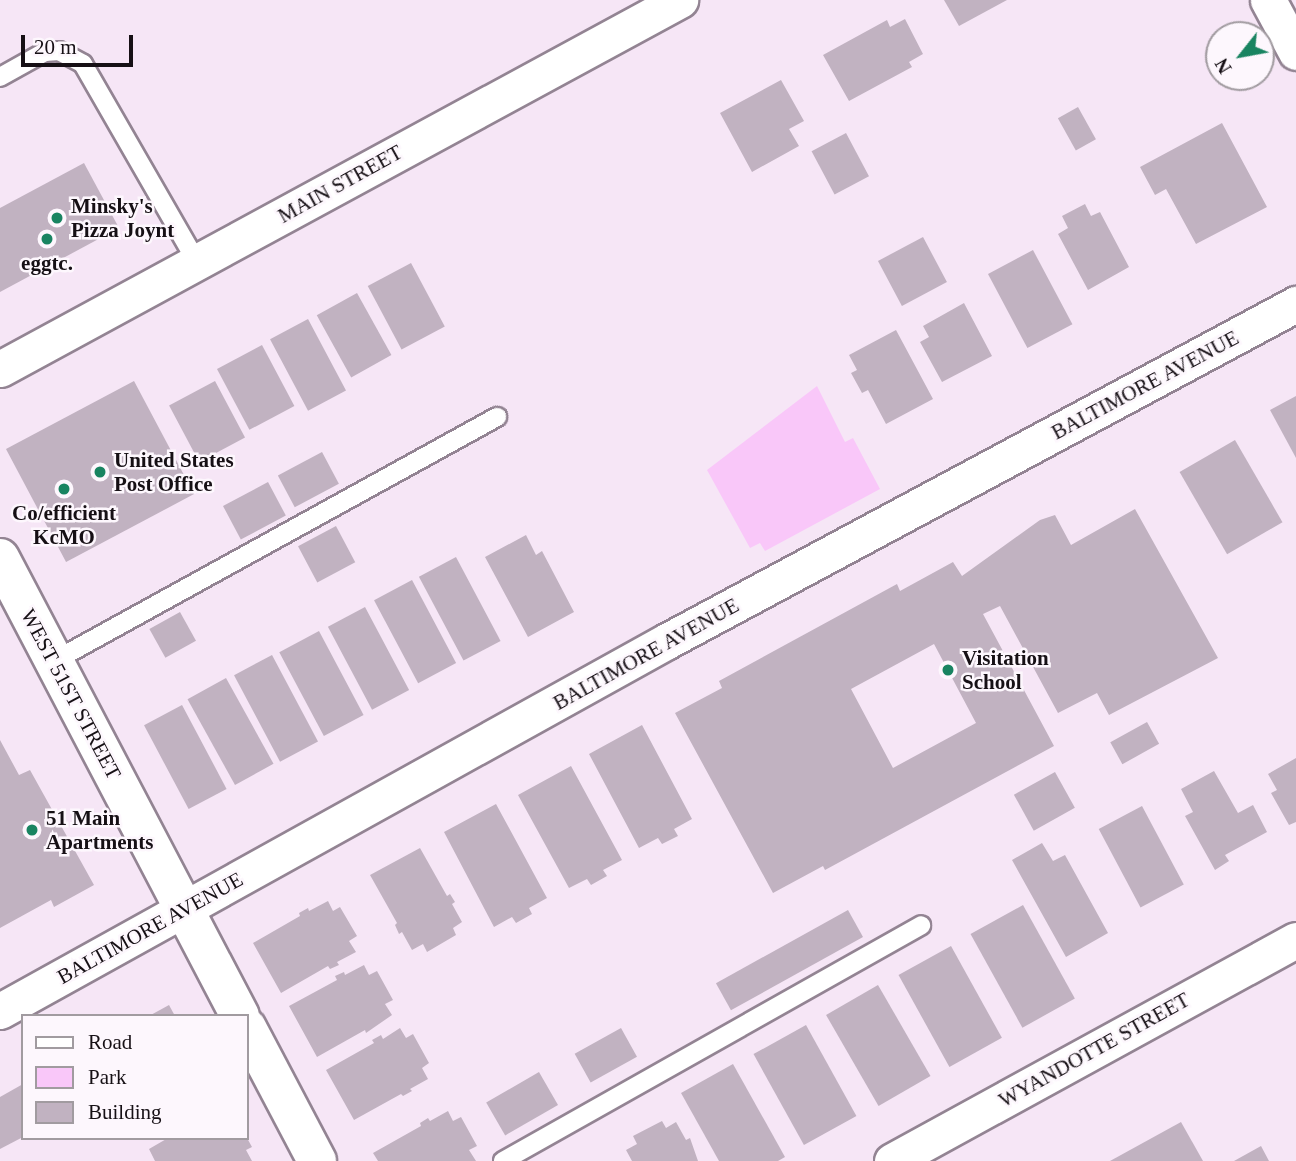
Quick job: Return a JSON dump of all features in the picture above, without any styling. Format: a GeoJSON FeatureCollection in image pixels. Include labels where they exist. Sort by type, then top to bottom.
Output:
{"type":"FeatureCollection","features":[{"type":"Feature","properties":{"kind":"street"},"geometry":{"type":"LineString","coordinates":[[1268,0],[1296,52]]}},
{"type":"Feature","properties":{"kind":"street","name":"MAIN STREET"},"geometry":{"type":"LineString","coordinates":[[0,369],[670,2]]}},
{"type":"Feature","properties":{"kind":"street","name":"BALTIMORE AVENUE"},"geometry":{"type":"LineString","coordinates":[[0,1011],[667,641],[1296,304]]}},
{"type":"Feature","properties":{"kind":"street","name":"WEST 51ST STREET"},"geometry":{"type":"LineString","coordinates":[[0,558],[239,1014]]}},
{"type":"Feature","properties":{"kind":"street","name":"WYANDOTTE STREET"},"geometry":{"type":"LineString","coordinates":[[892,1161],[949,1147],[1296,940]]}},
{"type":"Feature","properties":{"kind":"street"},"geometry":{"type":"LineString","coordinates":[[248,1030],[317,1161]]}},
{"type":"Feature","properties":{"kind":"lane"},"geometry":{"type":"LineString","coordinates":[[0,77],[46,52],[59,51],[83,64],[197,262]]}},
{"type":"Feature","properties":{"kind":"lane"},"geometry":{"type":"LineString","coordinates":[[54,662],[497,417]]}},
{"type":"Feature","properties":{"kind":"lane"},"geometry":{"type":"LineString","coordinates":[[503,1161],[921,926]]}},
{"type":"Feature","properties":{"kind":"green space"},"geometry":{"type":"Polygon","coordinates":[[[817,386],[845,442],[853,438],[880,489],[765,551],[760,543],[750,548],[707,470],[817,386]]]}},
{"type":"Feature","properties":{"kind":"building"},"geometry":{"type":"Polygon","coordinates":[[[944,0],[1007,0],[959,26],[944,0]]]}},
{"type":"Feature","properties":{"kind":"building"},"geometry":{"type":"Polygon","coordinates":[[[905,19],[923,54],[909,62],[912,67],[849,101],[823,55],[887,20],[890,27],[905,19]]]}},
{"type":"Feature","properties":{"kind":"building"},"geometry":{"type":"Polygon","coordinates":[[[781,80],[804,121],[789,129],[799,146],[752,172],[720,113],[781,80]]]}},
{"type":"Feature","properties":{"kind":"building"},"geometry":{"type":"Polygon","coordinates":[[[1078,107],[1096,139],[1076,151],[1058,118],[1078,107]]]}},
{"type":"Feature","properties":{"kind":"building"},"geometry":{"type":"Polygon","coordinates":[[[1222,123],[1267,207],[1196,244],[1166,189],[1155,195],[1140,167],[1222,123]]]}},
{"type":"Feature","properties":{"kind":"building"},"geometry":{"type":"Polygon","coordinates":[[[846,133],[869,176],[835,195],[812,151],[846,133]]]}},
{"type":"Feature","properties":{"kind":"building","name":"Minsky's Pizza Joynt"},"geometry":{"type":"Polygon","coordinates":[[[84,163],[119,228],[0,292],[0,208],[84,163]]]}},
{"type":"Feature","properties":{"kind":"building"},"geometry":{"type":"Polygon","coordinates":[[[1085,204],[1091,216],[1100,212],[1129,267],[1088,290],[1058,234],[1068,228],[1062,216],[1085,204]]]}},
{"type":"Feature","properties":{"kind":"building"},"geometry":{"type":"Polygon","coordinates":[[[923,237],[947,282],[902,306],[878,261],[923,237]]]}},
{"type":"Feature","properties":{"kind":"building"},"geometry":{"type":"Polygon","coordinates":[[[1033,250],[1072,324],[1027,348],[988,274],[1033,250]]]}},
{"type":"Feature","properties":{"kind":"building"},"geometry":{"type":"Polygon","coordinates":[[[411,263],[445,327],[402,350],[368,286],[411,263]]]}},
{"type":"Feature","properties":{"kind":"building"},"geometry":{"type":"Polygon","coordinates":[[[357,293],[391,355],[351,377],[317,315],[357,293]]]}},
{"type":"Feature","properties":{"kind":"building"},"geometry":{"type":"Polygon","coordinates":[[[964,303],[992,356],[942,382],[920,342],[929,337],[923,326],[964,303]]]}},
{"type":"Feature","properties":{"kind":"building"},"geometry":{"type":"Polygon","coordinates":[[[308,319],[346,391],[308,411],[270,339],[308,319]]]}},
{"type":"Feature","properties":{"kind":"building"},"geometry":{"type":"Polygon","coordinates":[[[896,330],[933,399],[886,424],[868,390],[862,393],[851,373],[857,370],[849,355],[896,330]]]}},
{"type":"Feature","properties":{"kind":"building"},"geometry":{"type":"Polygon","coordinates":[[[262,345],[294,406],[249,430],[217,369],[262,345]]]}},
{"type":"Feature","properties":{"kind":"building","name":"United States Post Office"},"geometry":{"type":"Polygon","coordinates":[[[134,381],[194,494],[66,562],[6,449],[134,381]]]}},
{"type":"Feature","properties":{"kind":"building"},"geometry":{"type":"Polygon","coordinates":[[[215,381],[245,438],[199,462],[169,405],[215,381]]]}},
{"type":"Feature","properties":{"kind":"building"},"geometry":{"type":"Polygon","coordinates":[[[1296,396],[1296,458],[1270,410],[1296,396]]]}},
{"type":"Feature","properties":{"kind":"building"},"geometry":{"type":"Polygon","coordinates":[[[1235,440],[1282,522],[1227,554],[1180,472],[1235,440]]]}},
{"type":"Feature","properties":{"kind":"building"},"geometry":{"type":"Polygon","coordinates":[[[322,452],[339,484],[295,507],[278,475],[322,452]]]}},
{"type":"Feature","properties":{"kind":"building"},"geometry":{"type":"Polygon","coordinates":[[[268,482],[286,516],[241,539],[223,506],[268,482]]]}},
{"type":"Feature","properties":{"kind":"building","name":"Visitation School"},"geometry":{"type":"Polygon","coordinates":[[[1135,509],[1218,658],[1109,715],[1097,693],[1058,713],[1000,606],[983,614],[1054,746],[825,870],[823,866],[773,893],[675,713],[722,688],[719,681],[897,584],[900,591],[953,562],[962,576],[1040,520],[1055,515],[1071,545],[1135,509]],[[934,644],[851,689],[893,768],[976,723],[934,644]]]}},
{"type":"Feature","properties":{"kind":"building"},"geometry":{"type":"Polygon","coordinates":[[[336,526],[355,562],[317,582],[298,546],[336,526]]]}},
{"type":"Feature","properties":{"kind":"building"},"geometry":{"type":"Polygon","coordinates":[[[526,535],[536,555],[542,551],[574,612],[528,637],[485,557],[526,535]]]}},
{"type":"Feature","properties":{"kind":"building"},"geometry":{"type":"Polygon","coordinates":[[[456,557],[501,641],[464,661],[419,577],[456,557]]]}},
{"type":"Feature","properties":{"kind":"building"},"geometry":{"type":"Polygon","coordinates":[[[412,580],[456,663],[418,683],[374,600],[412,580]]]}},
{"type":"Feature","properties":{"kind":"building"},"geometry":{"type":"Polygon","coordinates":[[[365,607],[409,690],[372,710],[328,627],[365,607]]]}},
{"type":"Feature","properties":{"kind":"building"},"geometry":{"type":"Polygon","coordinates":[[[180,612],[196,641],[165,658],[149,629],[180,612]]]}},
{"type":"Feature","properties":{"kind":"building"},"geometry":{"type":"Polygon","coordinates":[[[319,631],[364,715],[324,736],[279,652],[319,631]]]}},
{"type":"Feature","properties":{"kind":"building"},"geometry":{"type":"Polygon","coordinates":[[[272,655],[318,742],[280,762],[234,675],[272,655]]]}},
{"type":"Feature","properties":{"kind":"building"},"geometry":{"type":"Polygon","coordinates":[[[226,678],[274,764],[235,785],[188,699],[226,678]]]}},
{"type":"Feature","properties":{"kind":"building"},"geometry":{"type":"Polygon","coordinates":[[[182,705],[227,789],[189,809],[144,725],[182,705]]]}},
{"type":"Feature","properties":{"kind":"building"},"geometry":{"type":"Polygon","coordinates":[[[1147,722],[1159,744],[1122,764],[1110,742],[1147,722]]]}},
{"type":"Feature","properties":{"kind":"building"},"geometry":{"type":"Polygon","coordinates":[[[642,725],[692,819],[674,829],[678,836],[662,844],[658,838],[639,848],[589,754],[642,725]]]}},
{"type":"Feature","properties":{"kind":"building","name":"51 Main Apartments"},"geometry":{"type":"Polygon","coordinates":[[[0,740],[19,775],[30,770],[94,885],[54,907],[51,900],[0,928],[0,740]]]}},
{"type":"Feature","properties":{"kind":"building"},"geometry":{"type":"Polygon","coordinates":[[[1296,758],[1296,822],[1289,825],[1271,793],[1277,790],[1268,774],[1296,758]]]}},
{"type":"Feature","properties":{"kind":"building"},"geometry":{"type":"Polygon","coordinates":[[[571,766],[622,860],[603,870],[607,876],[591,885],[587,879],[569,888],[518,795],[571,766]]]}},
{"type":"Feature","properties":{"kind":"building"},"geometry":{"type":"Polygon","coordinates":[[[1214,771],[1238,813],[1253,805],[1267,832],[1225,855],[1229,861],[1215,870],[1185,816],[1193,812],[1181,789],[1214,771]]]}},
{"type":"Feature","properties":{"kind":"building"},"geometry":{"type":"Polygon","coordinates":[[[1055,772],[1075,808],[1034,831],[1014,795],[1055,772]]]}},
{"type":"Feature","properties":{"kind":"building"},"geometry":{"type":"Polygon","coordinates":[[[496,804],[547,898],[529,908],[532,914],[516,923],[512,917],[494,927],[444,832],[496,804]]]}},
{"type":"Feature","properties":{"kind":"building"},"geometry":{"type":"Polygon","coordinates":[[[1142,806],[1184,885],[1141,908],[1099,829],[1142,806]]]}},
{"type":"Feature","properties":{"kind":"building"},"geometry":{"type":"Polygon","coordinates":[[[1042,843],[1053,861],[1065,855],[1108,933],[1066,957],[1012,860],[1042,843]]]}},
{"type":"Feature","properties":{"kind":"building"},"geometry":{"type":"Polygon","coordinates":[[[420,848],[447,896],[450,894],[455,902],[452,904],[462,922],[453,928],[456,935],[427,952],[423,944],[412,950],[402,932],[399,934],[395,925],[397,923],[370,875],[420,848]]]}},
{"type":"Feature","properties":{"kind":"building"},"geometry":{"type":"Polygon","coordinates":[[[328,901],[333,911],[340,907],[357,936],[349,941],[356,952],[337,962],[339,965],[330,969],[328,966],[281,993],[253,943],[300,916],[299,913],[328,901]]]}},
{"type":"Feature","properties":{"kind":"building"},"geometry":{"type":"Polygon","coordinates":[[[1023,905],[1075,999],[1022,1028],[971,934],[1023,905]]]}},
{"type":"Feature","properties":{"kind":"building"},"geometry":{"type":"Polygon","coordinates":[[[848,910],[863,937],[731,1010],[716,983],[848,910]]]}},
{"type":"Feature","properties":{"kind":"building"},"geometry":{"type":"Polygon","coordinates":[[[951,946],[1002,1038],[949,1067],[899,975],[951,946]]]}},
{"type":"Feature","properties":{"kind":"building"},"geometry":{"type":"Polygon","coordinates":[[[364,965],[369,975],[377,971],[393,1000],[385,1004],[392,1015],[366,1033],[365,1030],[317,1057],[289,1006],[337,980],[335,976],[344,972],[345,975],[364,965]]]}},
{"type":"Feature","properties":{"kind":"building"},"geometry":{"type":"Polygon","coordinates":[[[878,985],[930,1076],[879,1106],[826,1015],[878,985]]]}},
{"type":"Feature","properties":{"kind":"building"},"geometry":{"type":"Polygon","coordinates":[[[169,1005],[174,1014],[153,1014],[169,1005]]]}},
{"type":"Feature","properties":{"kind":"building"},"geometry":{"type":"Polygon","coordinates":[[[806,1025],[856,1116],[804,1145],[754,1054],[806,1025]]]}},
{"type":"Feature","properties":{"kind":"building"},"geometry":{"type":"Polygon","coordinates":[[[400,1028],[406,1038],[413,1034],[429,1063],[422,1068],[428,1079],[403,1096],[401,1094],[354,1120],[326,1070],[374,1043],[372,1040],[381,1035],[383,1039],[400,1028]]]}},
{"type":"Feature","properties":{"kind":"building"},"geometry":{"type":"Polygon","coordinates":[[[621,1028],[637,1057],[591,1083],[575,1054],[621,1028]]]}},
{"type":"Feature","properties":{"kind":"building"},"geometry":{"type":"Polygon","coordinates":[[[733,1064],[785,1157],[778,1161],[719,1161],[681,1093],[733,1064]]]}},
{"type":"Feature","properties":{"kind":"building"},"geometry":{"type":"Polygon","coordinates":[[[539,1072],[558,1105],[505,1135],[486,1102],[539,1072]]]}},
{"type":"Feature","properties":{"kind":"building"},"geometry":{"type":"Polygon","coordinates":[[[21,1085],[21,1138],[0,1149],[0,1097],[21,1085]]]}},
{"type":"Feature","properties":{"kind":"building"},"geometry":{"type":"Polygon","coordinates":[[[448,1111],[453,1121],[461,1117],[477,1146],[469,1150],[476,1161],[378,1161],[373,1153],[421,1126],[420,1123],[428,1118],[430,1121],[448,1111]]]}},
{"type":"Feature","properties":{"kind":"building"},"geometry":{"type":"Polygon","coordinates":[[[662,1121],[666,1128],[676,1122],[686,1140],[690,1138],[698,1161],[632,1161],[626,1150],[637,1144],[633,1136],[662,1121]]]}},
{"type":"Feature","properties":{"kind":"building"},"geometry":{"type":"Polygon","coordinates":[[[1181,1122],[1203,1161],[1110,1161],[1181,1122]]]}},
{"type":"Feature","properties":{"kind":"building"},"geometry":{"type":"Polygon","coordinates":[[[165,1140],[248,1140],[252,1147],[246,1150],[252,1161],[155,1161],[149,1149],[165,1140]]]}},
{"type":"Feature","properties":{"kind":"building"},"geometry":{"type":"Polygon","coordinates":[[[1261,1146],[1269,1161],[1234,1161],[1261,1146]]]}},
{"type":"Feature","properties":{"kind":"place","name":"Minsky's Pizza Joynt"},"geometry":{"type":"Point","coordinates":[57,218]}},
{"type":"Feature","properties":{"kind":"place","name":"eggtc."},"geometry":{"type":"Point","coordinates":[47,239]}},
{"type":"Feature","properties":{"kind":"place","name":"United States Post Office"},"geometry":{"type":"Point","coordinates":[100,472]}},
{"type":"Feature","properties":{"kind":"place","name":"Co/efficient KcMO"},"geometry":{"type":"Point","coordinates":[64,489]}},
{"type":"Feature","properties":{"kind":"place","name":"Visitation School"},"geometry":{"type":"Point","coordinates":[948,670]}},
{"type":"Feature","properties":{"kind":"place","name":"51 Main Apartments"},"geometry":{"type":"Point","coordinates":[32,830]}}]}
